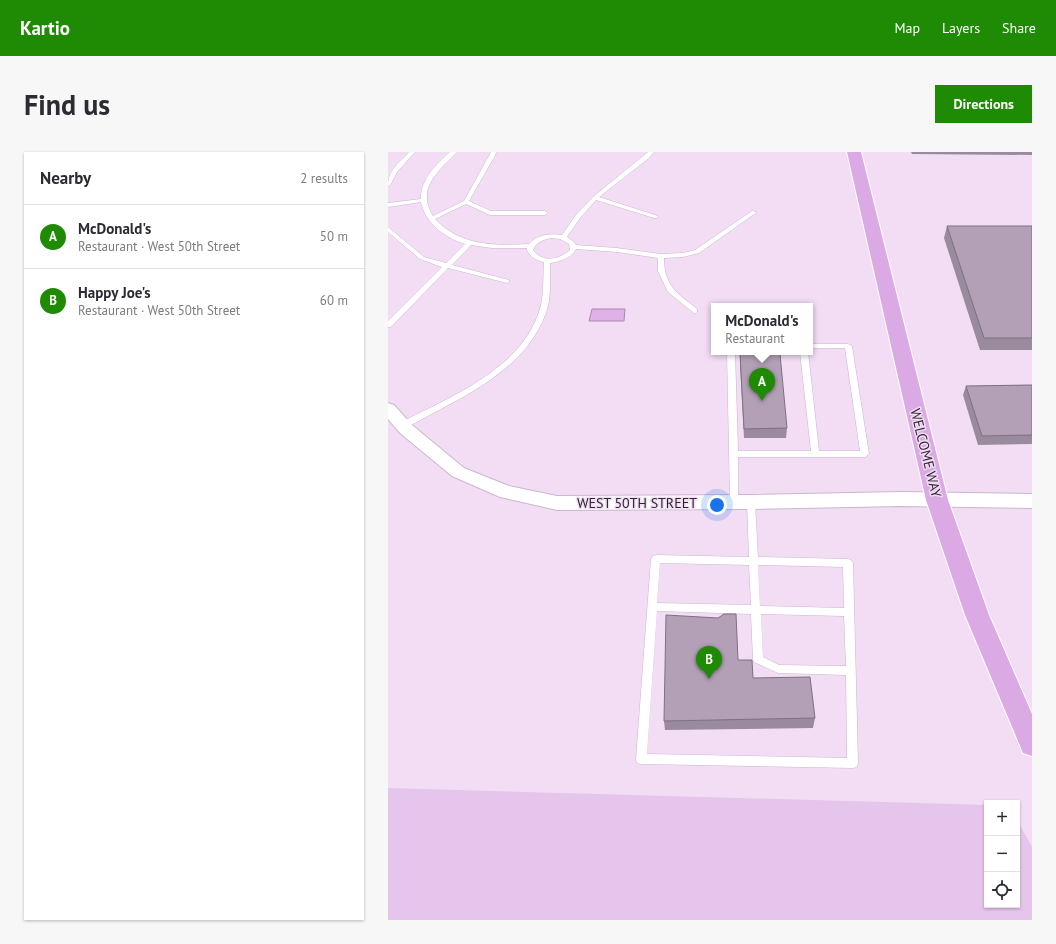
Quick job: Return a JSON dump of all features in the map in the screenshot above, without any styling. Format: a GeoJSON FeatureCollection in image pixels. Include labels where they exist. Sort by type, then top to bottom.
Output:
{"type":"FeatureCollection","features":[{"type":"Feature","properties":{"kind":"highway","name":"WELCOME WAY"},"geometry":{"type":"LineString","coordinates":[[854,152],[937,500],[977,615],[1032,744]]}},
{"type":"Feature","properties":{"kind":"street","name":"WEST 50TH STREET"},"geometry":{"type":"LineString","coordinates":[[388,409],[403,425],[458,472],[506,492],[557,503],[937,500],[1032,501]]}},
{"type":"Feature","properties":{"kind":"lane"},"geometry":{"type":"LineString","coordinates":[[388,184],[394,171],[412,152]]}},
{"type":"Feature","properties":{"kind":"lane"},"geometry":{"type":"LineString","coordinates":[[454,152],[442,161],[430,178],[424,196],[428,215],[445,233],[469,243],[502,247],[531,246],[544,237],[564,237],[574,246],[661,256],[683,255],[697,252],[754,212]]}},
{"type":"Feature","properties":{"kind":"lane"},"geometry":{"type":"LineString","coordinates":[[431,218],[466,202],[494,152]]}},
{"type":"Feature","properties":{"kind":"lane"},"geometry":{"type":"LineString","coordinates":[[564,237],[580,214],[595,198],[647,157],[651,152]]}},
{"type":"Feature","properties":{"kind":"lane"},"geometry":{"type":"LineString","coordinates":[[595,198],[656,217]]}},
{"type":"Feature","properties":{"kind":"lane"},"geometry":{"type":"LineString","coordinates":[[388,205],[425,200]]}},
{"type":"Feature","properties":{"kind":"lane"},"geometry":{"type":"LineString","coordinates":[[466,202],[490,213],[545,213]]}},
{"type":"Feature","properties":{"kind":"lane"},"geometry":{"type":"LineString","coordinates":[[388,229],[422,258],[447,266],[507,280]]}},
{"type":"Feature","properties":{"kind":"lane"},"geometry":{"type":"LineString","coordinates":[[388,325],[469,243]]}},
{"type":"Feature","properties":{"kind":"lane"},"geometry":{"type":"LineString","coordinates":[[531,246],[530,250],[532,254],[540,260],[547,261],[554,261],[566,257],[573,250],[574,246]]}},
{"type":"Feature","properties":{"kind":"lane"},"geometry":{"type":"LineString","coordinates":[[661,256],[661,271],[671,292],[694,311]]}},
{"type":"Feature","properties":{"kind":"lane"},"geometry":{"type":"LineString","coordinates":[[403,425],[477,385],[501,369],[522,348],[533,331],[544,306],[547,261]]}},
{"type":"Feature","properties":{"kind":"lane"},"geometry":{"type":"LineString","coordinates":[[734,454],[865,454],[848,346],[813,346]]}},
{"type":"Feature","properties":{"kind":"lane"},"geometry":{"type":"LineString","coordinates":[[731,355],[734,454],[754,561],[758,659],[778,669],[851,672]]}},
{"type":"Feature","properties":{"kind":"lane"},"geometry":{"type":"LineString","coordinates":[[804,355],[815,454]]}},
{"type":"Feature","properties":{"kind":"lane"},"geometry":{"type":"LineString","coordinates":[[656,559],[754,561],[848,563],[853,763],[641,759],[655,607],[656,559]]}},
{"type":"Feature","properties":{"kind":"lane"},"geometry":{"type":"LineString","coordinates":[[655,607],[849,612]]}},
{"type":"Feature","properties":{"kind":"lane"},"geometry":{"type":"LineString","coordinates":[[655,607],[677,619]]}},
{"type":"Feature","properties":{"kind":"lane"},"geometry":{"type":"LineString","coordinates":[[722,618],[729,609]]}},
{"type":"Feature","properties":{"kind":"shaded area"},"geometry":{"type":"Polygon","coordinates":[[[592,309],[625,309],[624,321],[589,321],[592,309]]]}},
{"type":"Feature","properties":{"kind":"shaded area"},"geometry":{"type":"Polygon","coordinates":[[[388,788],[984,805],[984,908],[1020,908],[1020,825],[1032,847],[1032,920],[388,920],[388,788]]]}},
{"type":"Feature","properties":{"kind":"building"},"geometry":{"type":"Polygon","coordinates":[[[947,226],[1032,226],[1032,338],[984,338],[947,226]]]}},
{"type":"Feature","properties":{"kind":"building"},"geometry":{"type":"Polygon","coordinates":[[[740,355],[780,355],[787,428],[744,429],[740,355]]]}},
{"type":"Feature","properties":{"kind":"building"},"geometry":{"type":"Polygon","coordinates":[[[1032,385],[1032,435],[982,436],[966,386],[1032,385]]]}},
{"type":"Feature","properties":{"kind":"building"},"geometry":{"type":"Polygon","coordinates":[[[724,614],[736,614],[738,660],[752,660],[753,678],[810,677],[815,718],[664,721],[666,615],[718,618],[724,614]]]}},
{"type":"Feature","properties":{"kind":"place","name":"McDonald's"},"geometry":{"type":"Point","coordinates":[762,401]}},
{"type":"Feature","properties":{"kind":"place","name":"Happy Joe's"},"geometry":{"type":"Point","coordinates":[709,679]}}]}
